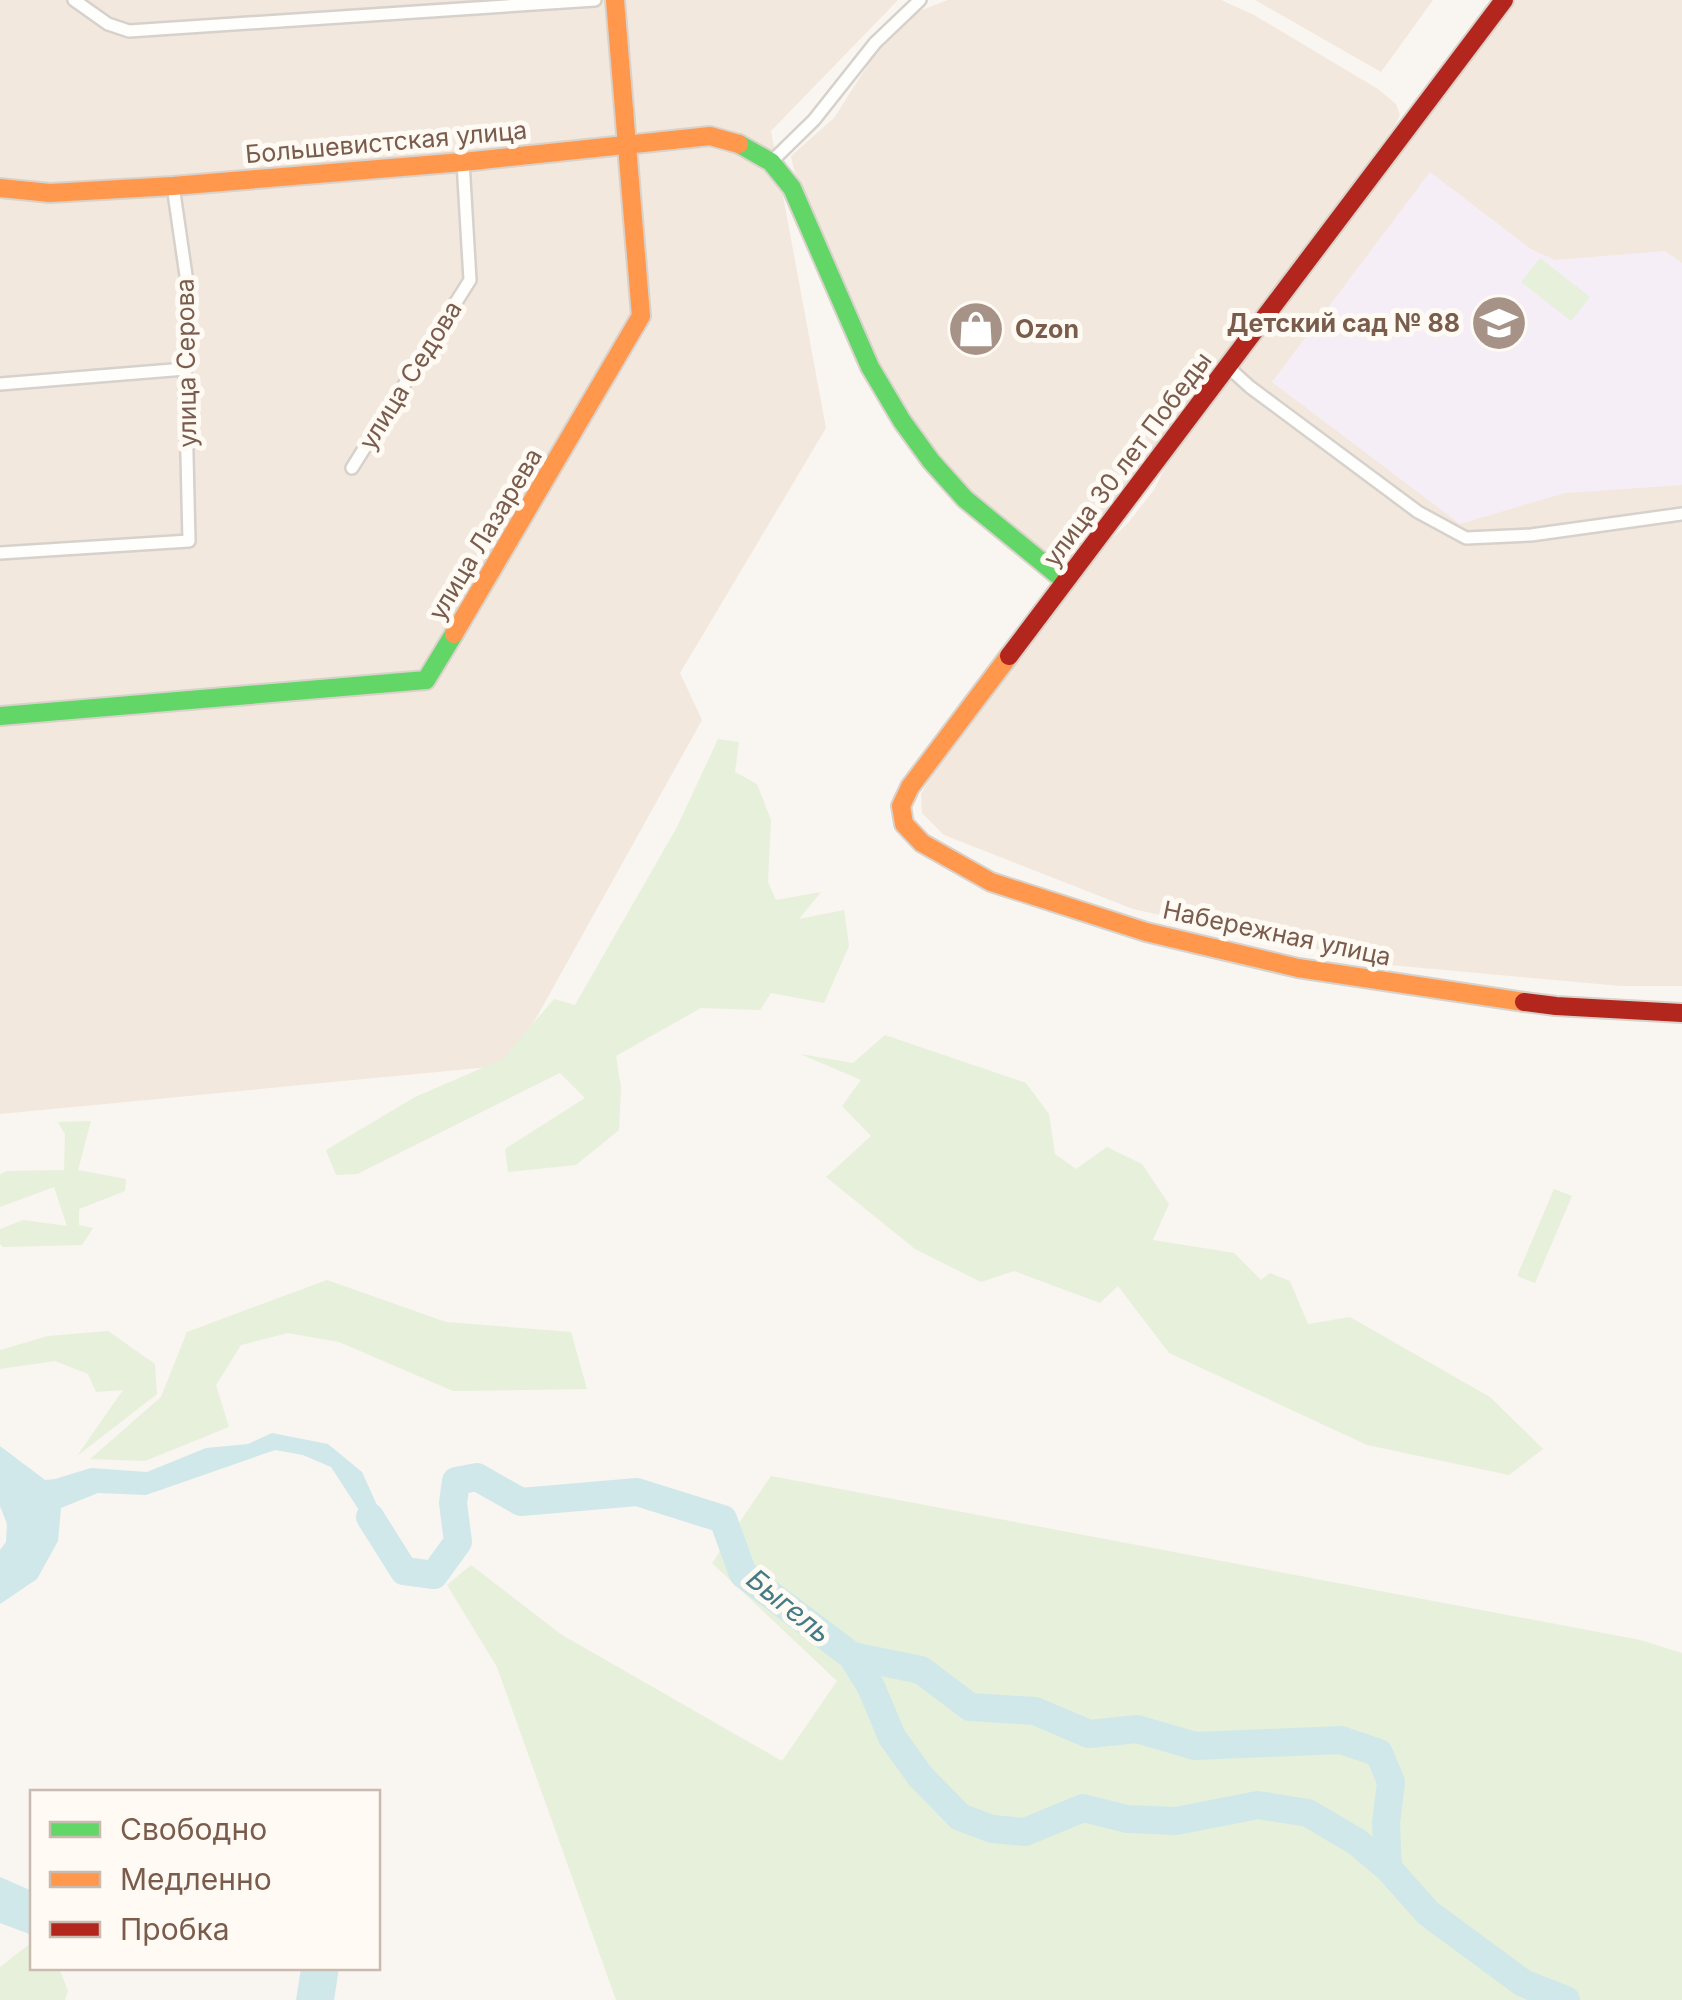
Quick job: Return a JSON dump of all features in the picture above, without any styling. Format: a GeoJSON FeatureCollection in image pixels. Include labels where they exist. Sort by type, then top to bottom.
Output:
{"type":"FeatureCollection","features":[{"type":"Feature","properties":{"kind":"street"},"geometry":{"type":"LineString","coordinates":[[74,0],[108,24],[129,31],[595,0]]}},
{"type":"Feature","properties":{"kind":"street","name":"улица Лазарева"},"geometry":{"type":"LineString","coordinates":[[0,716],[426,680],[641,316],[615,0]]}},
{"type":"Feature","properties":{"kind":"street"},"geometry":{"type":"LineString","coordinates":[[920,0],[875,43],[814,120],[771,162],[792,188],[870,367],[902,422],[966,499],[1065,581]]}},
{"type":"Feature","properties":{"kind":"street","name":"улица 30 лет Победы"},"geometry":{"type":"LineString","coordinates":[[901,806],[910,787],[1504,0]]}},
{"type":"Feature","properties":{"kind":"street","name":"Большевистская улица"},"geometry":{"type":"LineString","coordinates":[[0,188],[50,193],[172,186],[463,162],[710,136],[742,145],[771,162]]}},
{"type":"Feature","properties":{"kind":"street","name":"улица Седова"},"geometry":{"type":"LineString","coordinates":[[352,468],[470,280],[463,162]]}},
{"type":"Feature","properties":{"kind":"street","name":"улица Серова"},"geometry":{"type":"LineString","coordinates":[[0,553],[189,540],[185,369],[190,296],[172,186]]}},
{"type":"Feature","properties":{"kind":"street"},"geometry":{"type":"LineString","coordinates":[[1228,368],[1418,512],[1466,538],[1531,535],[1682,514]]}},
{"type":"Feature","properties":{"kind":"street"},"geometry":{"type":"LineString","coordinates":[[0,384],[185,369]]}},
{"type":"Feature","properties":{"kind":"street","name":"Набережная улица"},"geometry":{"type":"LineString","coordinates":[[901,806],[904,824],[922,842],[992,882],[1146,932],[1298,968],[1410,985],[1556,1006],[1682,1012]]}},
{"type":"Feature","properties":{"kind":"shaded area"},"geometry":{"type":"Polygon","coordinates":[[[0,0],[898,0],[771,131],[826,428],[680,673],[702,720],[510,1065],[0,1114],[0,0]]]}},
{"type":"Feature","properties":{"kind":"shaded area"},"geometry":{"type":"Polygon","coordinates":[[[948,0],[1221,0],[1254,15],[1378,89],[1396,104],[1400,115],[1071,561],[1063,563],[1055,563],[977,498],[923,435],[888,381],[791,156],[834,118],[876,52],[919,11],[948,0]]]}},
{"type":"Feature","properties":{"kind":"shaded area"},"geometry":{"type":"Polygon","coordinates":[[[1255,0],[1433,0],[1381,72],[1255,0]]]}},
{"type":"Feature","properties":{"kind":"shaded area"},"geometry":{"type":"Polygon","coordinates":[[[1514,0],[1682,0],[1682,986],[1620,986],[1390,965],[1133,909],[944,835],[922,813],[921,794],[930,778],[1100,549],[1128,523],[1154,490],[1171,455],[1514,0]]]}},
{"type":"Feature","properties":{"kind":"shaded area","name":"Детский сад № 88"},"geometry":{"type":"Polygon","coordinates":[[[1430,172],[1531,249],[1555,260],[1665,251],[1682,263],[1682,485],[1565,493],[1460,524],[1272,382],[1430,172]]]}},
{"type":"Feature","properties":{"kind":"green space"},"geometry":{"type":"Polygon","coordinates":[[[1540,258],[1590,297],[1571,321],[1521,282],[1540,258]]]}},
{"type":"Feature","properties":{"kind":"green space"},"geometry":{"type":"Polygon","coordinates":[[[718,739],[739,742],[735,772],[757,784],[771,820],[768,882],[776,900],[821,892],[799,919],[844,910],[849,946],[824,1003],[771,993],[760,1010],[701,1008],[616,1056],[621,1087],[619,1130],[576,1165],[508,1172],[505,1149],[585,1098],[560,1073],[357,1174],[336,1175],[326,1150],[415,1097],[503,1059],[554,999],[575,1005],[677,827],[718,739]]]}},
{"type":"Feature","properties":{"kind":"green space"},"geometry":{"type":"Polygon","coordinates":[[[885,1035],[1026,1083],[1049,1114],[1055,1154],[1076,1169],[1107,1147],[1142,1164],[1169,1204],[1153,1240],[1234,1253],[1261,1280],[1270,1273],[1290,1281],[1308,1324],[1350,1317],[1490,1397],[1543,1449],[1509,1475],[1367,1445],[1169,1353],[1118,1286],[1100,1303],[1014,1271],[981,1282],[915,1249],[826,1177],[871,1136],[842,1106],[861,1080],[800,1054],[853,1063],[885,1035]]]}},
{"type":"Feature","properties":{"kind":"green space"},"geometry":{"type":"Polygon","coordinates":[[[91,1121],[78,1170],[126,1179],[125,1191],[79,1209],[79,1225],[93,1228],[82,1245],[3,1247],[0,1229],[23,1220],[67,1226],[54,1187],[0,1207],[0,1174],[64,1170],[65,1134],[58,1122],[91,1121]]]}},
{"type":"Feature","properties":{"kind":"green space"},"geometry":{"type":"Polygon","coordinates":[[[1554,1189],[1572,1196],[1535,1283],[1517,1276],[1554,1189]]]}},
{"type":"Feature","properties":{"kind":"green space"},"geometry":{"type":"Polygon","coordinates":[[[327,1280],[446,1322],[571,1332],[587,1389],[453,1391],[339,1342],[288,1333],[241,1345],[216,1385],[229,1427],[145,1461],[90,1459],[161,1397],[187,1332],[327,1280]]]}},
{"type":"Feature","properties":{"kind":"green space"},"geometry":{"type":"Polygon","coordinates":[[[108,1331],[155,1364],[157,1394],[77,1456],[123,1390],[96,1392],[88,1374],[55,1361],[0,1369],[0,1350],[48,1336],[108,1331]]]}},
{"type":"Feature","properties":{"kind":"green space"},"geometry":{"type":"Polygon","coordinates":[[[771,1476],[1640,1640],[1682,1653],[1682,2000],[616,2000],[497,1667],[447,1585],[471,1565],[562,1635],[782,1761],[837,1681],[712,1563],[771,1476]]]}},
{"type":"Feature","properties":{"kind":"green space"},"geometry":{"type":"Polygon","coordinates":[[[30,1944],[30,1970],[60,1970],[68,1991],[65,2000],[0,2000],[0,1967],[30,1944]]]}},
{"type":"Feature","properties":{"kind":"water"},"geometry":{"type":"Polygon","coordinates":[[[272,1433],[328,1444],[362,1472],[397,1549],[385,1550],[331,1467],[303,1455],[275,1450],[146,1495],[98,1493],[61,1508],[58,1541],[37,1579],[0,1604],[0,1550],[6,1542],[7,1524],[0,1506],[0,1446],[45,1480],[91,1468],[147,1472],[206,1448],[248,1444],[272,1433]]]}},
{"type":"Feature","properties":{"kind":"water"},"geometry":{"type":"Polygon","coordinates":[[[0,1877],[30,1890],[30,1934],[0,1923],[0,1877]]]}},
{"type":"Feature","properties":{"kind":"water"},"geometry":{"type":"Polygon","coordinates":[[[301,1970],[339,1970],[334,2000],[296,2000],[301,1970]]]}},
{"type":"Feature","properties":{"kind":"waterway","name":"Быгель"},"geometry":{"type":"LineString","coordinates":[[370,1517],[404,1571],[434,1575],[458,1542],[453,1503],[456,1481],[477,1477],[521,1502],[637,1492],[723,1519],[743,1574],[852,1656],[921,1670],[970,1707],[1035,1711],[1089,1734],[1137,1729],[1195,1746],[1341,1740],[1379,1753],[1391,1782],[1386,1823],[1388,1868],[1428,1913],[1523,1983],[1566,2000]]}},
{"type":"Feature","properties":{"kind":"waterway"},"geometry":{"type":"LineString","coordinates":[[852,1656],[871,1687],[892,1737],[920,1776],[960,1817],[992,1829],[1025,1832],[1083,1808],[1127,1819],[1176,1821],[1258,1805],[1308,1813],[1357,1842],[1388,1868]]}},
{"type":"Feature","properties":{"kind":"traffic: fast"},"geometry":{"type":"LineString","coordinates":[[739,144],[771,162],[792,188],[870,367],[931,461],[965,499],[1065,581]]}},
{"type":"Feature","properties":{"kind":"traffic: fast"},"geometry":{"type":"LineString","coordinates":[[0,716],[426,680],[454,634]]}},
{"type":"Feature","properties":{"kind":"traffic: slow"},"geometry":{"type":"LineString","coordinates":[[454,634],[641,316],[615,0]]}},
{"type":"Feature","properties":{"kind":"traffic: slow"},"geometry":{"type":"LineString","coordinates":[[0,188],[50,193],[173,186],[710,136],[739,144]]}},
{"type":"Feature","properties":{"kind":"traffic: slow"},"geometry":{"type":"LineString","coordinates":[[1009,656],[910,787],[901,806],[904,824],[922,843],[991,882],[1146,932],[1298,968],[1524,1002]]}},
{"type":"Feature","properties":{"kind":"traffic: jam"},"geometry":{"type":"LineString","coordinates":[[1009,656],[1504,0]]}},
{"type":"Feature","properties":{"kind":"traffic: jam"},"geometry":{"type":"LineString","coordinates":[[1524,1002],[1682,1013]]}},
{"type":"Feature","properties":{"kind":"place","name":"Детский сад № 88"},"geometry":{"type":"Point","coordinates":[1499,323]}},
{"type":"Feature","properties":{"kind":"place","name":"Ozon"},"geometry":{"type":"Point","coordinates":[976,329]}}]}
